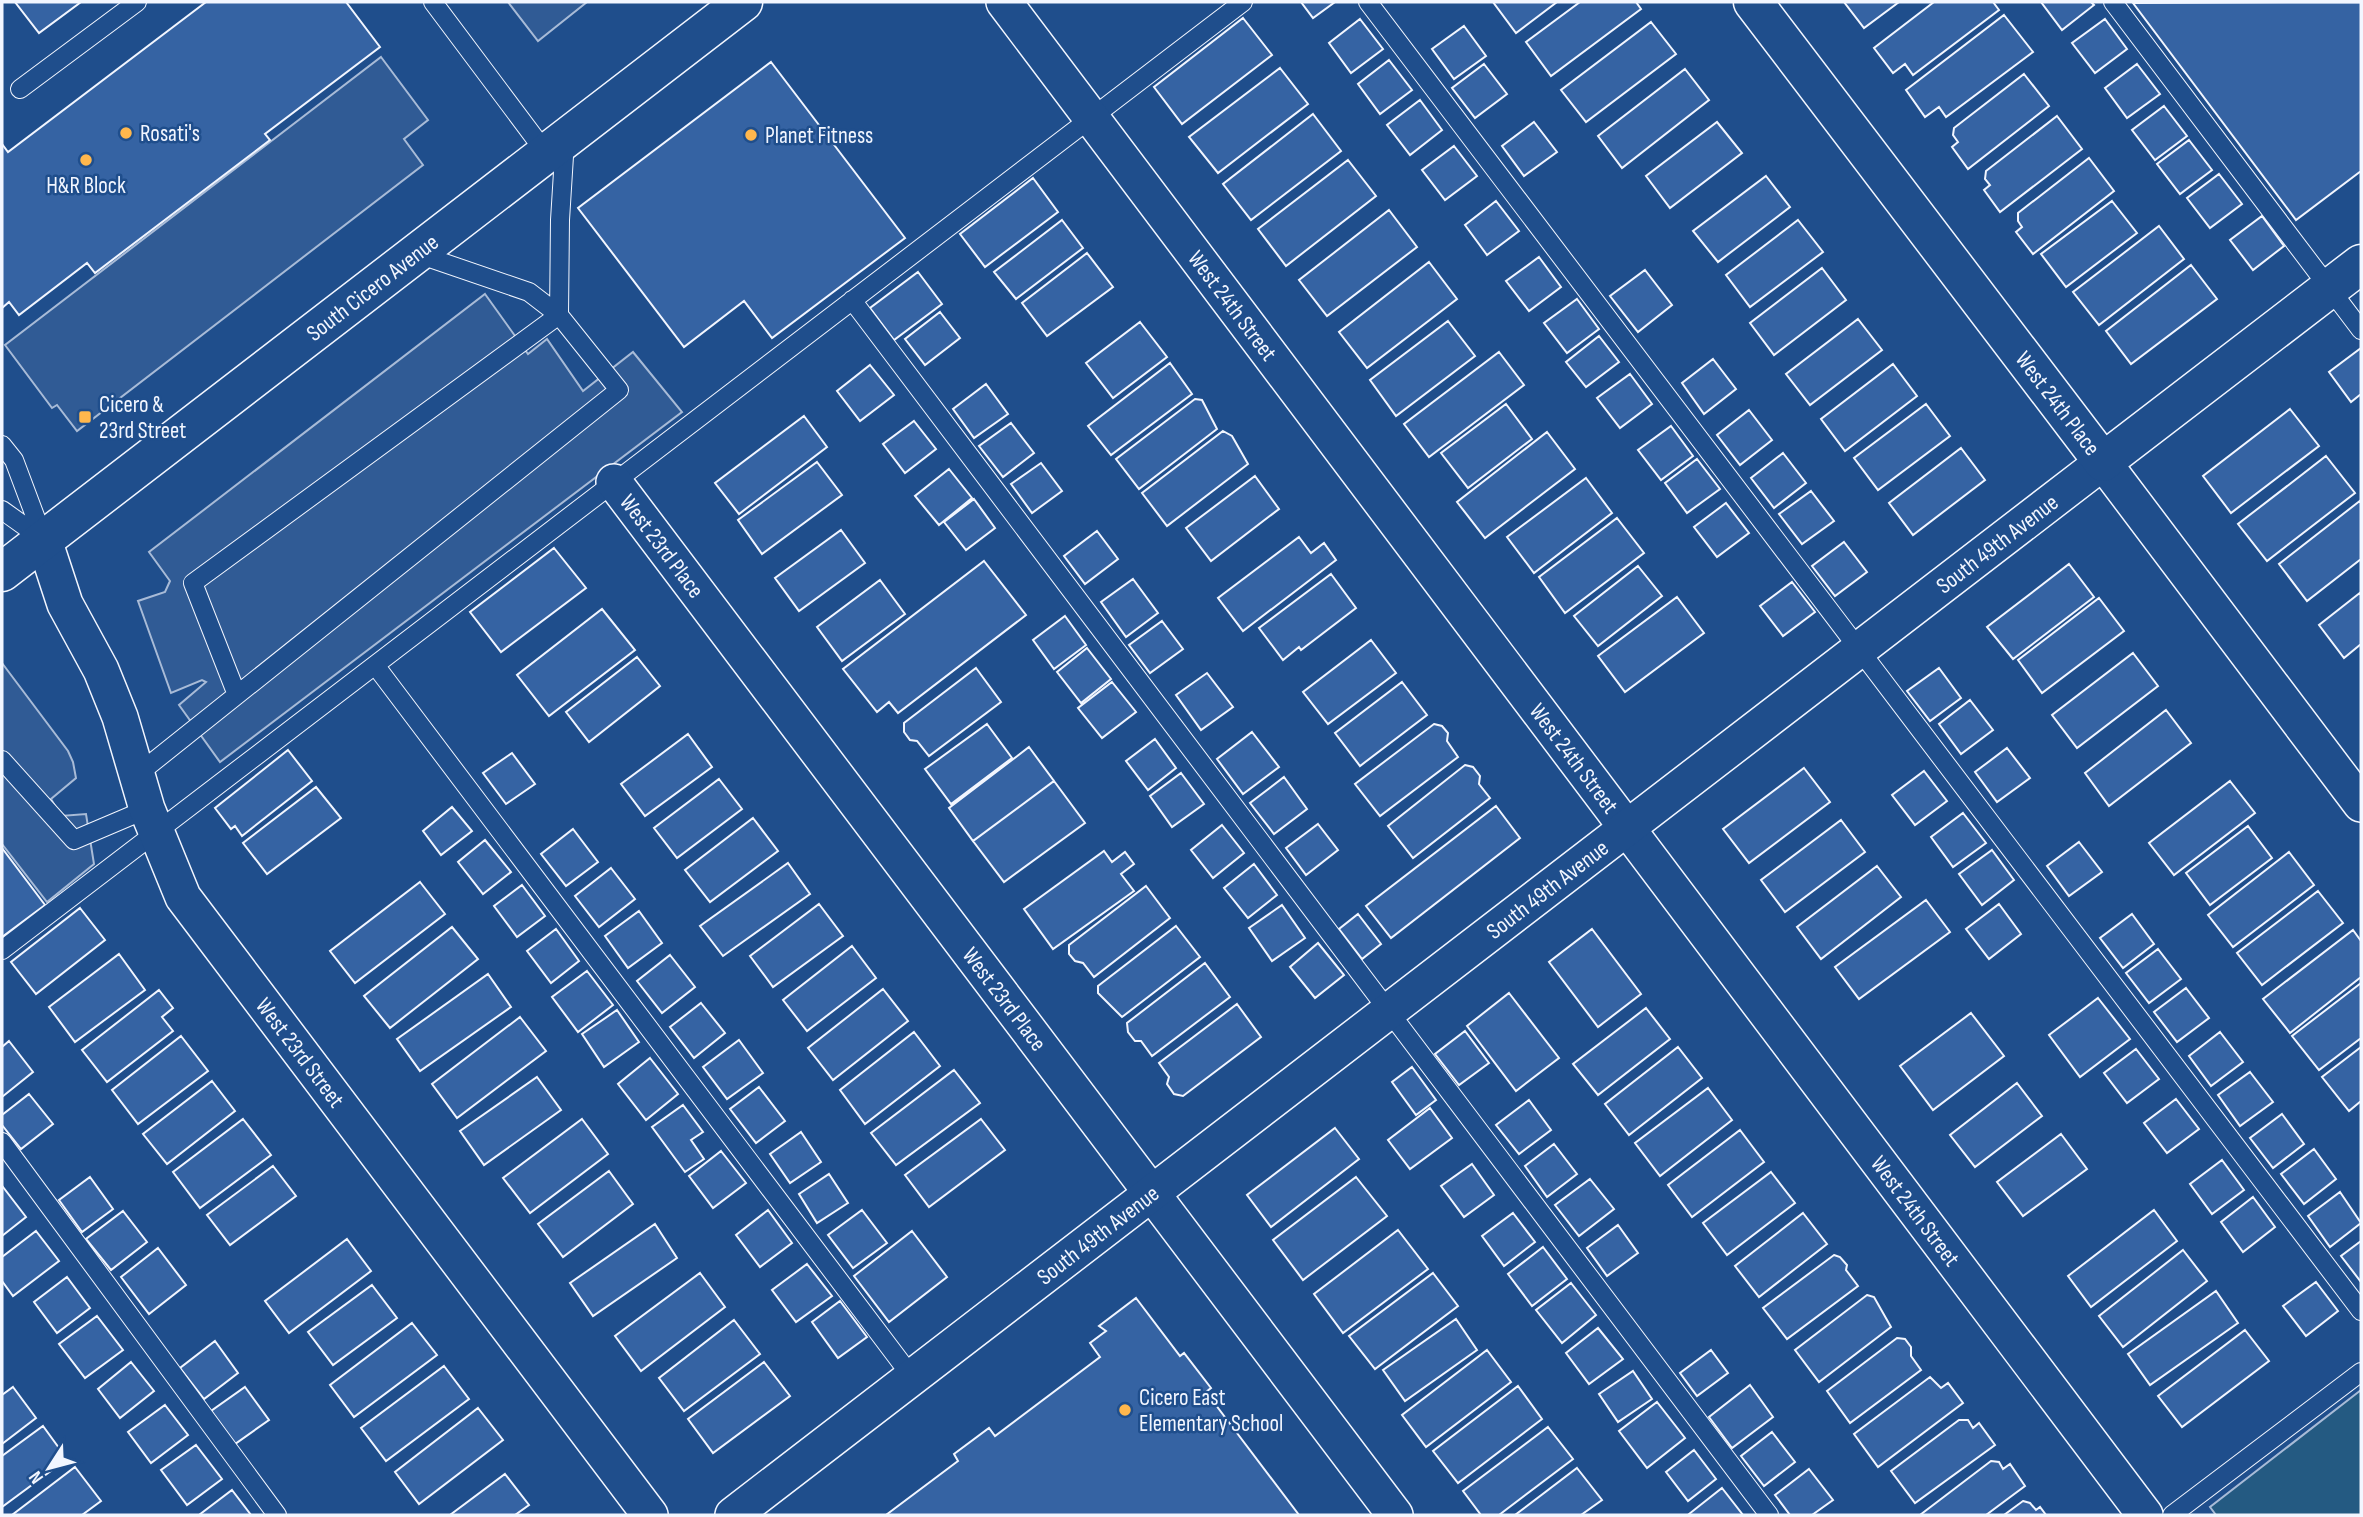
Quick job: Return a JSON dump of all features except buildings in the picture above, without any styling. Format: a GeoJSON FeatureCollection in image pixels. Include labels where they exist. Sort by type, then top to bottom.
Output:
{"type":"FeatureCollection","features":[{"type":"Feature","properties":{"kind":"main road","name":"South Cicero Avenue"},"geometry":{"type":"LineString","coordinates":[[2,572],[743,2]]}},
{"type":"Feature","properties":{"kind":"main road","name":"West 24th Place"},"geometry":{"type":"LineString","coordinates":[[1752,2],[2103,462]]}},
{"type":"Feature","properties":{"kind":"main road","name":"South 49th Avenue"},"geometry":{"type":"LineString","coordinates":[[2103,462],[2361,264]]}},
{"type":"Feature","properties":{"kind":"street","name":"West 24th Street"},"geometry":{"type":"LineString","coordinates":[[1004,2],[2145,1515]]}},
{"type":"Feature","properties":{"kind":"street","name":"South 49th Avenue"},"geometry":{"type":"LineString","coordinates":[[733,1515],[2103,462]]}},
{"type":"Feature","properties":{"kind":"street","name":"West 24th Place"},"geometry":{"type":"LineString","coordinates":[[2103,462],[2361,804]]}},
{"type":"Feature","properties":{"kind":"street","name":"West 23rd Place"},"geometry":{"type":"LineString","coordinates":[[614,482],[1395,1515]]}},
{"type":"Feature","properties":{"kind":"street","name":"West 23rd Street"},"geometry":{"type":"LineString","coordinates":[[44,540],[65,604],[101,670],[120,717],[152,820],[183,897],[650,1515]]}},
{"type":"Feature","properties":{"kind":"lane"},"geometry":{"type":"LineString","coordinates":[[20,89],[137,2]]}},
{"type":"Feature","properties":{"kind":"lane"},"geometry":{"type":"LineString","coordinates":[[433,2],[556,146],[560,220],[559,315]]}},
{"type":"Feature","properties":{"kind":"lane"},"geometry":{"type":"LineString","coordinates":[[2,950],[152,820],[375,665],[1242,2]]}},
{"type":"Feature","properties":{"kind":"lane"},"geometry":{"type":"LineString","coordinates":[[2113,2],[2361,330]]}},
{"type":"Feature","properties":{"kind":"lane"},"geometry":{"type":"LineString","coordinates":[[1371,3],[2361,1311]]}},
{"type":"Feature","properties":{"kind":"lane"},"geometry":{"type":"LineString","coordinates":[[138,774],[619,390],[559,315],[530,292],[416,253]]}},
{"type":"Feature","properties":{"kind":"lane"},"geometry":{"type":"LineString","coordinates":[[852,300],[1769,1515]]}},
{"type":"Feature","properties":{"kind":"lane"},"geometry":{"type":"LineString","coordinates":[[237,695],[193,583],[559,315]]}},
{"type":"Feature","properties":{"kind":"lane"},"geometry":{"type":"LineString","coordinates":[[2,444],[14,460],[44,540]]}},
{"type":"Feature","properties":{"kind":"lane"},"geometry":{"type":"LineString","coordinates":[[2,510],[44,540]]}},
{"type":"Feature","properties":{"kind":"lane"},"geometry":{"type":"LineString","coordinates":[[375,665],[912,1377]]}},
{"type":"Feature","properties":{"kind":"lane"},"geometry":{"type":"LineString","coordinates":[[2,760],[74,840],[152,820]]}},
{"type":"Feature","properties":{"kind":"lane"},"geometry":{"type":"LineString","coordinates":[[2,1142],[277,1515]]}},
{"type":"Feature","properties":{"kind":"lane"},"geometry":{"type":"LineString","coordinates":[[2172,1515],[2361,1372]]}},
{"type":"Feature","properties":{"kind":"shaded area"},"geometry":{"type":"Polygon","coordinates":[[[508,2],[587,2],[538,41],[508,2]]]}},
{"type":"Feature","properties":{"kind":"shaded area"},"geometry":{"type":"Polygon","coordinates":[[[381,57],[428,120],[404,139],[423,165],[77,431],[57,405],[52,408],[5,345],[381,57]]]}},
{"type":"Feature","properties":{"kind":"shaded area"},"geometry":{"type":"Polygon","coordinates":[[[485,294],[528,354],[547,339],[583,391],[633,352],[682,412],[220,762],[179,705],[206,682],[202,680],[171,693],[138,601],[165,592],[170,581],[149,552],[485,294]]]}},
{"type":"Feature","properties":{"kind":"shaded area"},"geometry":{"type":"Polygon","coordinates":[[[2,663],[68,751],[73,762],[76,778],[51,799],[61,816],[86,814],[94,864],[47,902],[2,844],[2,663]]]}},
{"type":"Feature","properties":{"kind":"shaded area"},"geometry":{"type":"Polygon","coordinates":[[[2361,1390],[2361,1515],[2216,1515],[2210,1507],[2361,1390]]]}},
{"type":"Feature","properties":{"kind":"place","name":"Rosati's"},"geometry":{"type":"Point","coordinates":[126,133]}},
{"type":"Feature","properties":{"kind":"place","name":"Planet Fitness"},"geometry":{"type":"Point","coordinates":[751,135]}},
{"type":"Feature","properties":{"kind":"place","name":"H&R Block"},"geometry":{"type":"Point","coordinates":[86,160]}},
{"type":"Feature","properties":{"kind":"place","name":"Cicero & 23rd Street"},"geometry":{"type":"Point","coordinates":[85,417]}},
{"type":"Feature","properties":{"kind":"place","name":"Cicero East Elementary School"},"geometry":{"type":"Point","coordinates":[1125,1410]}}]}
